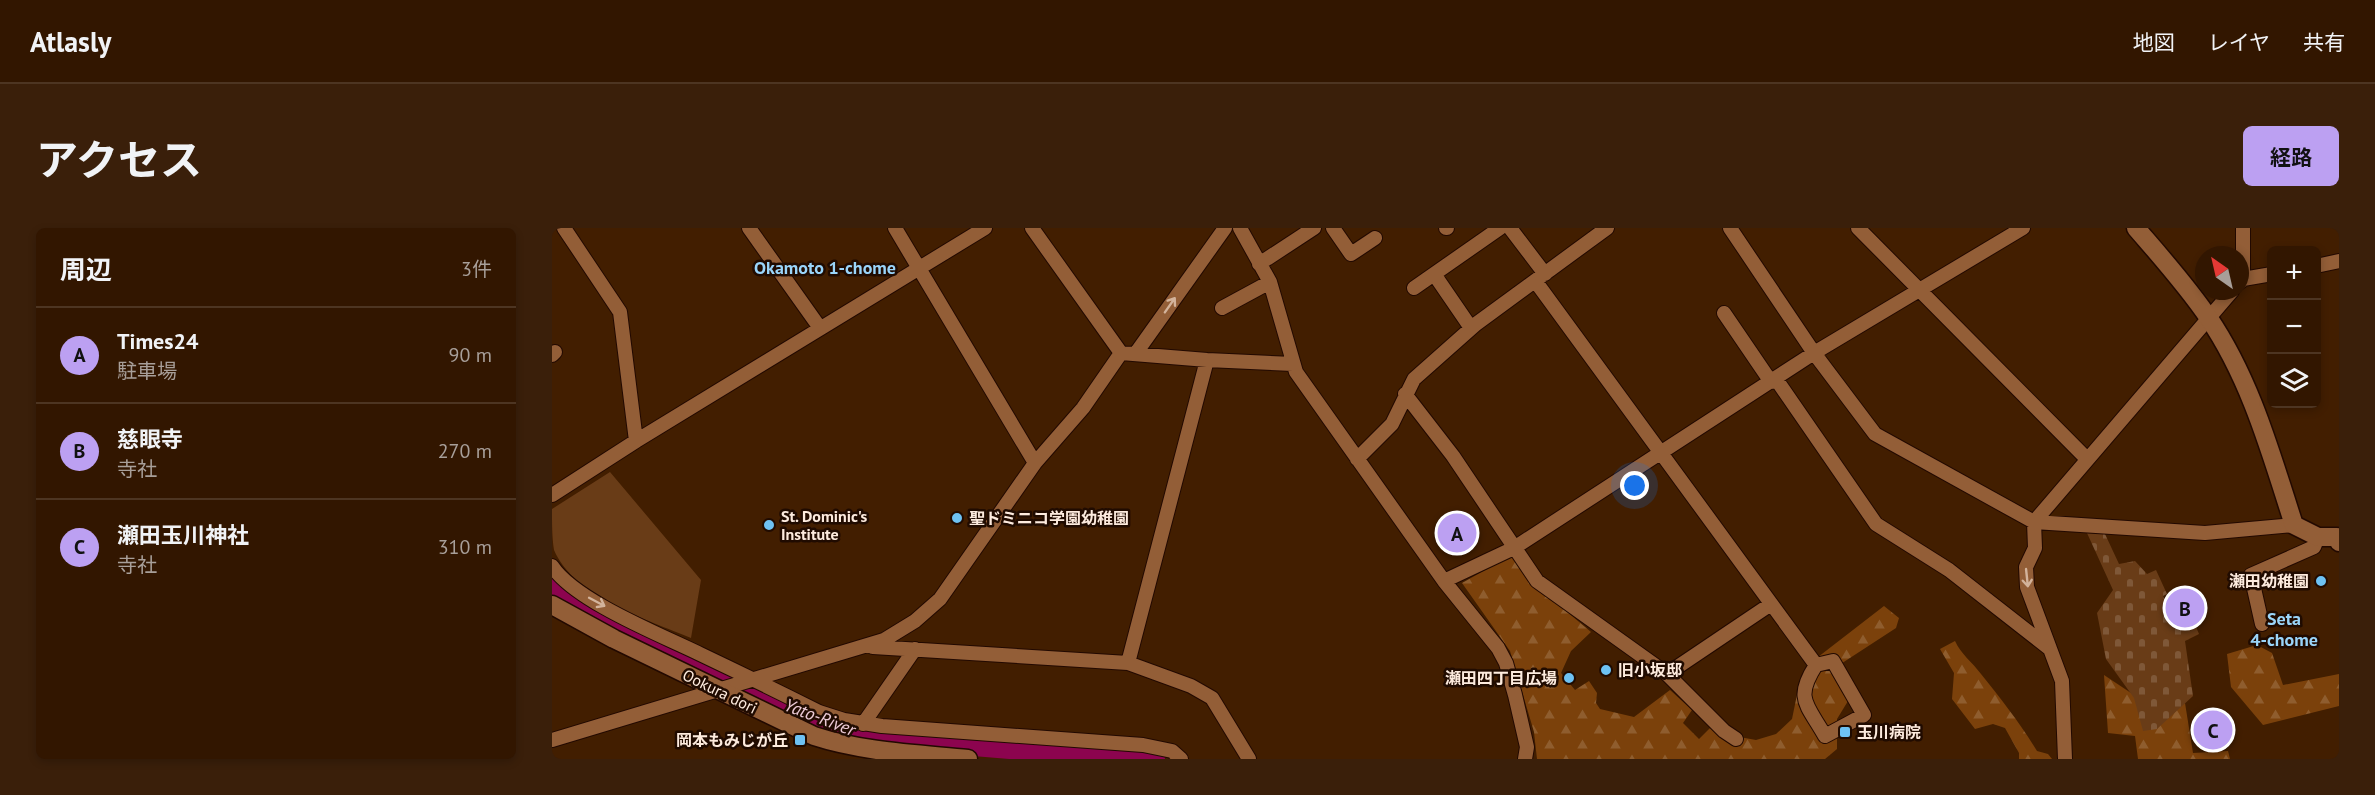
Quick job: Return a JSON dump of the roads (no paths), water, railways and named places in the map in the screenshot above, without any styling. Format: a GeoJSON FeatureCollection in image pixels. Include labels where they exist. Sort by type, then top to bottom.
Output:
{"type":"FeatureCollection","features":[{"type":"Feature","properties":{"kind":"street"},"geometry":{"type":"LineString","coordinates":[[564,228],[620,312],[636,441]]}},
{"type":"Feature","properties":{"kind":"street"},"geometry":{"type":"LineString","coordinates":[[748,228],[820,328]]}},
{"type":"Feature","properties":{"kind":"street"},"geometry":{"type":"LineString","coordinates":[[895,228],[1035,463]]}},
{"type":"Feature","properties":{"kind":"street"},"geometry":{"type":"LineString","coordinates":[[552,495],[636,441],[985,228]]}},
{"type":"Feature","properties":{"kind":"street"},"geometry":{"type":"LineString","coordinates":[[1032,228],[1121,353]]}},
{"type":"Feature","properties":{"kind":"street"},"geometry":{"type":"LineString","coordinates":[[1136,353],[1225,228]]}},
{"type":"Feature","properties":{"kind":"street"},"geometry":{"type":"LineString","coordinates":[[1240,228],[1270,282],[1296,372],[1444,581],[1491,638],[1506,663],[1527,747],[1525,759]]}},
{"type":"Feature","properties":{"kind":"street"},"geometry":{"type":"LineString","coordinates":[[1259,264],[1314,228]]}},
{"type":"Feature","properties":{"kind":"street"},"geometry":{"type":"LineString","coordinates":[[1333,228],[1351,254],[1375,238]]}},
{"type":"Feature","properties":{"kind":"street"},"geometry":{"type":"LineString","coordinates":[[1414,288],[1500,228]]}},
{"type":"Feature","properties":{"kind":"street"},"geometry":{"type":"LineString","coordinates":[[1510,228],[1540,278],[1661,453],[1816,665]]}},
{"type":"Feature","properties":{"kind":"street"},"geometry":{"type":"LineString","coordinates":[[1357,459],[1392,424],[1414,379],[1471,328],[1607,228]]}},
{"type":"Feature","properties":{"kind":"street"},"geometry":{"type":"LineString","coordinates":[[1858,228],[2087,459]]}},
{"type":"Feature","properties":{"kind":"street"},"geometry":{"type":"LineString","coordinates":[[1444,581],[1514,549],[1814,353],[2023,228]]}},
{"type":"Feature","properties":{"kind":"street"},"geometry":{"type":"LineString","coordinates":[[2136,228],[2209,318],[2248,391],[2269,445],[2294,525]]}},
{"type":"Feature","properties":{"kind":"street"},"geometry":{"type":"LineString","coordinates":[[2242,246],[2243,228]]}},
{"type":"Feature","properties":{"kind":"street"},"geometry":{"type":"LineString","coordinates":[[1736,230],[1814,353],[1875,434],[2034,522],[2205,533],[2294,525],[2333,538]]}},
{"type":"Feature","properties":{"kind":"street"},"geometry":{"type":"LineString","coordinates":[[2321,265],[2339,261]]}},
{"type":"Feature","properties":{"kind":"street"},"geometry":{"type":"LineString","coordinates":[[1434,274],[1471,328]]}},
{"type":"Feature","properties":{"kind":"street"},"geometry":{"type":"LineString","coordinates":[[2249,278],[2267,275]]}},
{"type":"Feature","properties":{"kind":"street"},"geometry":{"type":"LineString","coordinates":[[1222,308],[1270,282]]}},
{"type":"Feature","properties":{"kind":"street"},"geometry":{"type":"LineString","coordinates":[[2065,759],[2066,737],[2062,681],[2027,587],[2026,567],[2035,548],[2034,522],[2224,300]]}},
{"type":"Feature","properties":{"kind":"street"},"geometry":{"type":"LineString","coordinates":[[1724,313],[1876,524],[1949,570],[2050,649]]}},
{"type":"Feature","properties":{"kind":"street"},"geometry":{"type":"LineString","coordinates":[[1121,353],[1293,364]]}},
{"type":"Feature","properties":{"kind":"street"},"geometry":{"type":"LineString","coordinates":[[552,740],[884,640],[915,621],[940,598],[1035,463],[1083,408],[1121,353]]}},
{"type":"Feature","properties":{"kind":"street"},"geometry":{"type":"LineString","coordinates":[[1128,663],[1208,360]]}},
{"type":"Feature","properties":{"kind":"street"},"geometry":{"type":"LineString","coordinates":[[1405,394],[1453,456],[1537,581],[1667,674],[1724,731],[1736,739]]}},
{"type":"Feature","properties":{"kind":"street"},"geometry":{"type":"LineString","coordinates":[[2262,624],[2251,574],[2333,538]]}},
{"type":"Feature","properties":{"kind":"street"},"geometry":{"type":"LineString","coordinates":[[552,566],[560,579],[657,635],[819,712],[863,724],[1143,745],[1173,752],[1181,759]]}},
{"type":"Feature","properties":{"kind":"street"},"geometry":{"type":"LineString","coordinates":[[1667,674],[1771,604]]}},
{"type":"Feature","properties":{"kind":"street","name":"Ookura dori"},"geometry":{"type":"LineString","coordinates":[[552,605],[614,639],[795,727],[832,742],[889,752],[968,759]]}},
{"type":"Feature","properties":{"kind":"street"},"geometry":{"type":"LineString","coordinates":[[863,646],[1128,663],[1191,687],[1212,698],[1249,759]]}},
{"type":"Feature","properties":{"kind":"street"},"geometry":{"type":"LineString","coordinates":[[863,724],[915,649]]}},
{"type":"Feature","properties":{"kind":"street"},"geometry":{"type":"LineString","coordinates":[[1833,661],[1864,715],[1825,736],[1804,698],[1803,688],[1816,665],[1833,661]]}},
{"type":"Feature","properties":{"kind":"waterway","name":"Yato-River"},"geometry":{"type":"LineString","coordinates":[[552,583],[570,599],[816,720],[843,730],[878,736],[1153,759]]}},
{"type":"Feature","properties":{"kind":"place","name":"聖ドミニコ学園幼稚園"},"geometry":{"type":"Point","coordinates":[957,518]}},
{"type":"Feature","properties":{"kind":"place","name":"St. Dominic's Institute"},"geometry":{"type":"Point","coordinates":[769,525]}},
{"type":"Feature","properties":{"kind":"place","name":"Times24"},"geometry":{"type":"Point","coordinates":[1457,533]}},
{"type":"Feature","properties":{"kind":"place","name":"瀬田幼稚園"},"geometry":{"type":"Point","coordinates":[2321,581]}},
{"type":"Feature","properties":{"kind":"place","name":"慈眼寺"},"geometry":{"type":"Point","coordinates":[2185,608]}},
{"type":"Feature","properties":{"kind":"place","name":"旧小坂邸"},"geometry":{"type":"Point","coordinates":[1606,670]}},
{"type":"Feature","properties":{"kind":"place","name":"瀬田四丁目広場"},"geometry":{"type":"Point","coordinates":[1569,678]}},
{"type":"Feature","properties":{"kind":"place","name":"瀬田玉川神社"},"geometry":{"type":"Point","coordinates":[2213,730]}},
{"type":"Feature","properties":{"kind":"place","name":"玉川病院"},"geometry":{"type":"Point","coordinates":[1845,732]}},
{"type":"Feature","properties":{"kind":"place","name":"岡本もみじが丘"},"geometry":{"type":"Point","coordinates":[800,740]}},
{"type":"Feature","properties":{"kind":"district","name":"Okamoto 1-chome"},"geometry":{"type":"Point","coordinates":[825,267]}},
{"type":"Feature","properties":{"kind":"district","name":"Seta 4-chome"},"geometry":{"type":"Point","coordinates":[2284,628]}}]}
